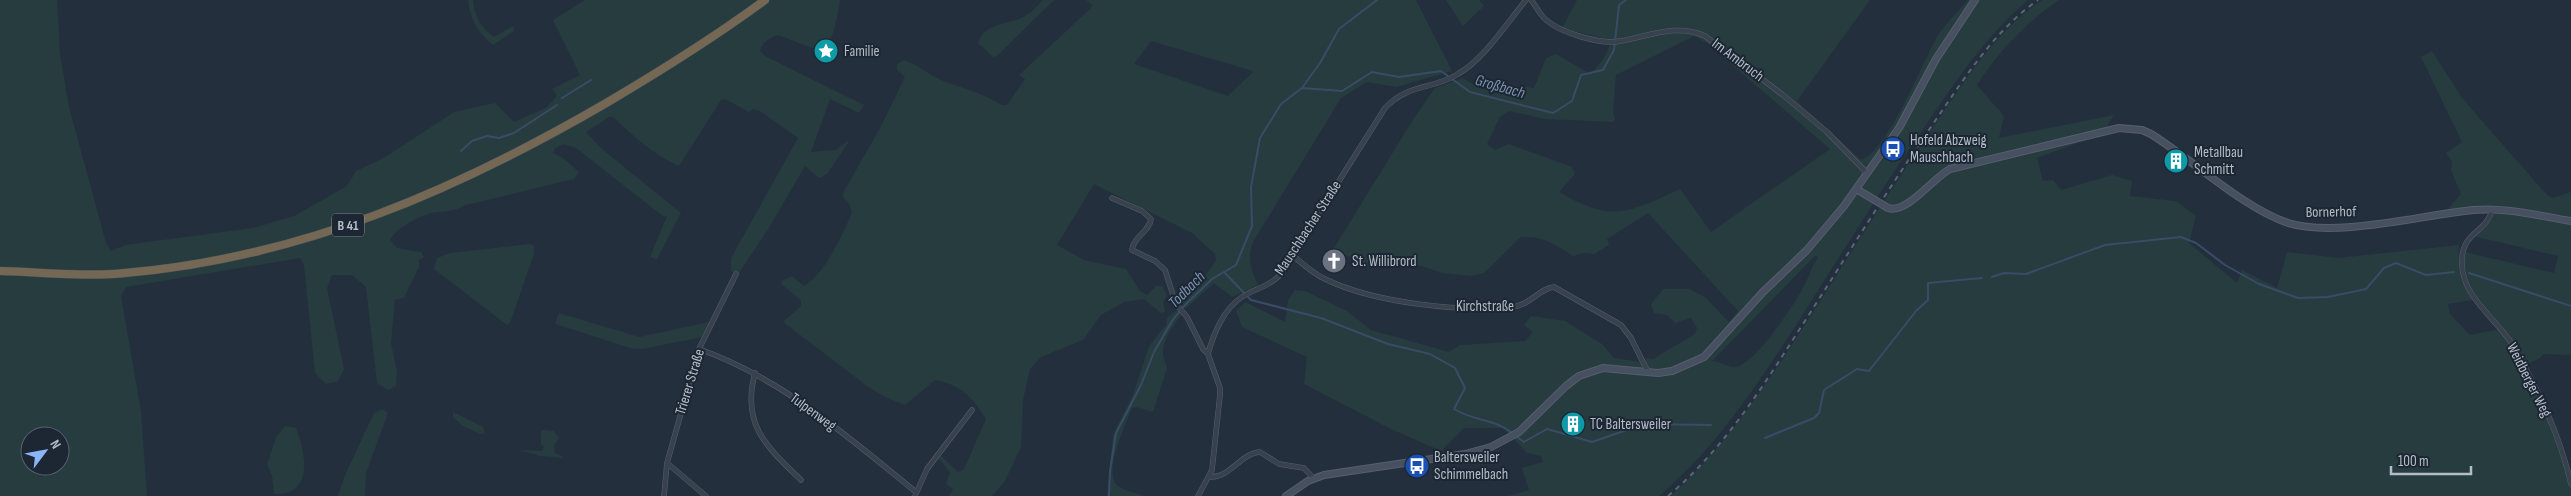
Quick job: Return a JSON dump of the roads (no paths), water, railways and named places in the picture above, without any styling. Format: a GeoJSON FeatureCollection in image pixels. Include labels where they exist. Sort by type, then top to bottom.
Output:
{"type":"FeatureCollection","features":[{"type":"Feature","properties":{"kind":"highway","name":"B 41"},"geometry":{"type":"LineString","coordinates":[[0,271],[124,273],[241,254],[303,240],[351,225],[436,192],[557,131],[698,47],[765,0]]}},
{"type":"Feature","properties":{"kind":"main road"},"geometry":{"type":"LineString","coordinates":[[1286,496],[1314,478],[1482,450],[1516,434],[1579,376],[1603,368],[1658,373],[1685,367],[1711,350],[1763,292],[1807,250],[1856,189],[1899,128],[1936,59],[1975,0]]}},
{"type":"Feature","properties":{"kind":"main road","name":"Bornerhof"},"geometry":{"type":"LineString","coordinates":[[1856,189],[1888,208],[1896,209],[1904,206],[1950,169],[2118,128],[2142,130],[2168,145],[2269,214],[2297,225],[2342,227],[2443,214],[2492,210],[2571,221]]}},
{"type":"Feature","properties":{"kind":"street","name":"Mauschbacher Straße"},"geometry":{"type":"LineString","coordinates":[[1208,354],[1219,326],[1242,297],[1273,282],[1376,120],[1392,100],[1408,90],[1456,75],[1476,59],[1526,0]]}},
{"type":"Feature","properties":{"kind":"street","name":"Im Ambruch"},"geometry":{"type":"LineString","coordinates":[[1531,0],[1543,18],[1556,27],[1566,32],[1610,42],[1662,32],[1690,31],[1705,36],[1784,95],[1827,132],[1867,173]]}},
{"type":"Feature","properties":{"kind":"street"},"geometry":{"type":"LineString","coordinates":[[1112,198],[1142,211],[1151,218],[1149,225],[1132,244],[1132,250],[1155,261],[1165,270],[1174,300],[1184,313],[1203,350],[1208,354],[1220,388],[1210,477],[1198,496]]}},
{"type":"Feature","properties":{"kind":"street","name":"Weidberger Weg"},"geometry":{"type":"LineString","coordinates":[[2492,210],[2488,221],[2466,240],[2462,260],[2463,275],[2474,299],[2514,347],[2539,394],[2566,462],[2571,484]]}},
{"type":"Feature","properties":{"kind":"street","name":"Kirchstraße"},"geometry":{"type":"LineString","coordinates":[[1291,254],[1324,279],[1373,296],[1403,302],[1479,307],[1512,307],[1527,304],[1546,290],[1554,287],[1622,325],[1631,338],[1648,372]]}},
{"type":"Feature","properties":{"kind":"street","name":"Trierer Straße"},"geometry":{"type":"LineString","coordinates":[[664,496],[667,463],[699,349],[736,274]]}},
{"type":"Feature","properties":{"kind":"street","name":"Tulpenweg"},"geometry":{"type":"LineString","coordinates":[[699,349],[755,373],[853,441],[915,494]]}},
{"type":"Feature","properties":{"kind":"street"},"geometry":{"type":"LineString","coordinates":[[755,373],[751,406],[756,429],[767,446],[801,480]]}},
{"type":"Feature","properties":{"kind":"street"},"geometry":{"type":"LineString","coordinates":[[915,494],[934,458],[972,410]]}},
{"type":"Feature","properties":{"kind":"street"},"geometry":{"type":"LineString","coordinates":[[1210,477],[1220,476],[1252,453],[1260,452],[1279,464],[1304,468],[1314,478]]}},
{"type":"Feature","properties":{"kind":"street"},"geometry":{"type":"LineString","coordinates":[[667,463],[706,496]]}},
{"type":"Feature","properties":{"kind":"waterway","name":"Todbach"},"geometry":{"type":"LineString","coordinates":[[1109,496],[1110,471],[1116,433],[1141,385],[1154,352],[1172,321],[1183,307],[1212,279],[1236,265],[1252,226],[1251,187],[1260,138],[1281,104],[1302,88],[1320,63],[1339,29],[1377,0]]}},
{"type":"Feature","properties":{"kind":"waterway","name":"Großbach"},"geometry":{"type":"LineString","coordinates":[[1302,88],[1342,91],[1372,72],[1399,77],[1441,71],[1470,92],[1553,113],[1572,101],[1581,75],[1603,70],[1614,50],[1619,5],[1626,0]]}},
{"type":"Feature","properties":{"kind":"waterway"},"geometry":{"type":"LineString","coordinates":[[562,98],[591,80]]}},
{"type":"Feature","properties":{"kind":"waterway"},"geometry":{"type":"LineString","coordinates":[[461,151],[472,141],[487,136],[499,138],[514,133],[557,105]]}},
{"type":"Feature","properties":{"kind":"waterway"},"geometry":{"type":"LineString","coordinates":[[1992,277],[2004,273],[2026,274],[2105,245],[2181,237],[2196,243],[2225,265],[2259,284],[2298,298],[2328,297],[2366,289],[2384,268],[2396,263],[2426,275],[2454,272]]}},
{"type":"Feature","properties":{"kind":"waterway"},"geometry":{"type":"LineString","coordinates":[[1224,272],[1251,300],[1321,318],[1388,344],[1430,354],[1455,368],[1465,388],[1454,409],[1469,416],[1491,422],[1512,433]]}},
{"type":"Feature","properties":{"kind":"waterway"},"geometry":{"type":"LineString","coordinates":[[2469,273],[2571,306]]}},
{"type":"Feature","properties":{"kind":"waterway"},"geometry":{"type":"LineString","coordinates":[[1765,438],[1814,418],[1819,413],[1824,390],[1857,369],[1869,371],[1916,311],[1928,300],[1928,283],[1982,278]]}},
{"type":"Feature","properties":{"kind":"waterway"},"geometry":{"type":"LineString","coordinates":[[1516,436],[1524,442],[1547,429],[1592,442],[1644,424],[1711,425]]}},
{"type":"Feature","properties":{"kind":"railway"},"geometry":{"type":"LineString","coordinates":[[1668,496],[1708,458],[1758,393],[1900,173],[1968,73],[1993,41],[2038,0]]}},
{"type":"Feature","properties":{"kind":"place","name":"Familie"},"geometry":{"type":"Point","coordinates":[826,51]}},
{"type":"Feature","properties":{"kind":"place","name":"Hofeld Abzweig Mauschbach"},"geometry":{"type":"Point","coordinates":[1893,149]}},
{"type":"Feature","properties":{"kind":"place","name":"Metallbau Schmitt"},"geometry":{"type":"Point","coordinates":[2176,161]}},
{"type":"Feature","properties":{"kind":"place","name":"St. Willibrord"},"geometry":{"type":"Point","coordinates":[1334,261]}},
{"type":"Feature","properties":{"kind":"place","name":"TC Baltersweiler"},"geometry":{"type":"Point","coordinates":[1573,424]}},
{"type":"Feature","properties":{"kind":"place","name":"Baltersweiler Schimmelbach"},"geometry":{"type":"Point","coordinates":[1417,466]}}]}
